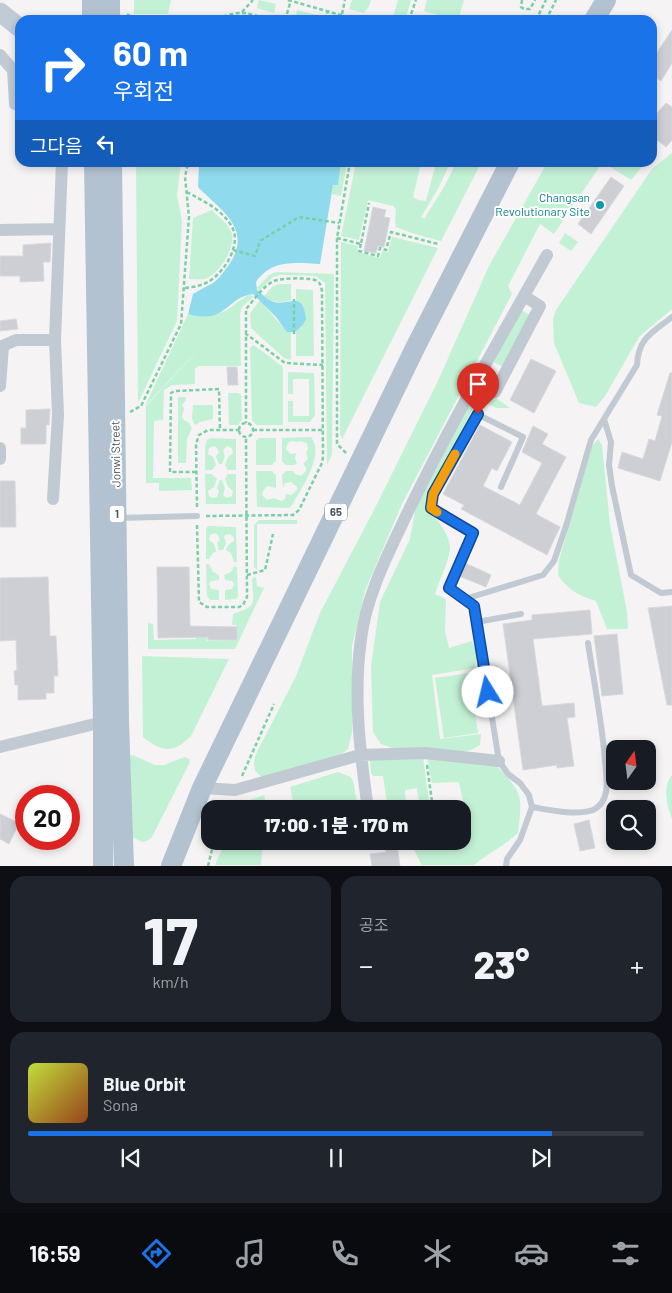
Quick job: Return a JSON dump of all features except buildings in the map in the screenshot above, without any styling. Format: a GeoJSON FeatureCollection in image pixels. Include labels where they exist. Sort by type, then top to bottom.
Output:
{"type":"FeatureCollection","features":[{"type":"Feature","properties":{"kind":"main road"},"geometry":{"type":"LineString","coordinates":[[92,0],[106,13]]}},
{"type":"Feature","properties":{"kind":"main road"},"geometry":{"type":"LineString","coordinates":[[597,15],[606,0]]}},
{"type":"Feature","properties":{"kind":"main road","name":"Jonwi Street"},"geometry":{"type":"LineString","coordinates":[[94,167],[104,722],[103,866]]}},
{"type":"Feature","properties":{"kind":"main road","name":"Jonwi Street"},"geometry":{"type":"LineString","coordinates":[[112,167],[119,722],[124,866]]}},
{"type":"Feature","properties":{"kind":"main road","name":"65"},"geometry":{"type":"LineString","coordinates":[[171,866],[202,788],[416,348],[507,167]]}},
{"type":"Feature","properties":{"kind":"street"},"geometry":{"type":"LineString","coordinates":[[0,12],[15,24]]}},
{"type":"Feature","properties":{"kind":"street"},"geometry":{"type":"LineString","coordinates":[[0,55],[13,70],[15,104]]}},
{"type":"Feature","properties":{"kind":"street"},"geometry":{"type":"LineString","coordinates":[[53,499],[58,415],[55,340],[62,167]]}},
{"type":"Feature","properties":{"kind":"street"},"geometry":{"type":"LineString","coordinates":[[0,230],[59,229]]}},
{"type":"Feature","properties":{"kind":"street"},"geometry":{"type":"LineString","coordinates":[[367,800],[360,755],[358,704],[360,648],[368,604],[395,540],[430,466],[548,255]]}},
{"type":"Feature","properties":{"kind":"street"},"geometry":{"type":"LineString","coordinates":[[495,392],[540,306],[524,296]]}},
{"type":"Feature","properties":{"kind":"street"},"geometry":{"type":"LineString","coordinates":[[0,386],[1,346],[16,340],[55,340]]}},
{"type":"Feature","properties":{"kind":"street"},"geometry":{"type":"LineString","coordinates":[[0,448],[0,459]]}},
{"type":"Feature","properties":{"kind":"street"},"geometry":{"type":"LineString","coordinates":[[0,747],[104,722]]}},
{"type":"Feature","properties":{"kind":"street"},"geometry":{"type":"LineString","coordinates":[[202,788],[235,790],[360,755],[425,753],[500,761]]}},
{"type":"Feature","properties":{"kind":"lane"},"geometry":{"type":"LineString","coordinates":[[465,599],[543,575],[554,561],[592,440],[637,365],[637,352],[645,337],[669,323],[672,317]]}},
{"type":"Feature","properties":{"kind":"lane"},"geometry":{"type":"LineString","coordinates":[[501,487],[523,437],[478,414],[433,494],[431,508],[473,533],[449,588],[474,606],[500,761],[508,774],[520,783],[529,795],[532,807],[520,840],[507,859],[506,866]]}},
{"type":"Feature","properties":{"kind":"lane"},"geometry":{"type":"LineString","coordinates":[[604,419],[611,442],[609,465],[612,486],[631,575],[661,593],[672,592]]}},
{"type":"Feature","properties":{"kind":"lane"},"geometry":{"type":"LineString","coordinates":[[117,518],[197,516]]}},
{"type":"Feature","properties":{"kind":"lane"},"geometry":{"type":"LineString","coordinates":[[477,622],[521,614]]}},
{"type":"Feature","properties":{"kind":"lane"},"geometry":{"type":"LineString","coordinates":[[532,807],[582,812],[594,809],[602,801],[606,793],[604,746],[588,643]]}},
{"type":"Feature","properties":{"kind":"path"},"geometry":{"type":"LineString","coordinates":[[242,12],[253,0]]}},
{"type":"Feature","properties":{"kind":"path"},"geometry":{"type":"LineString","coordinates":[[286,15],[290,0],[342,14],[345,0]]}},
{"type":"Feature","properties":{"kind":"path"},"geometry":{"type":"LineString","coordinates":[[411,15],[416,0]]}},
{"type":"Feature","properties":{"kind":"path"},"geometry":{"type":"LineString","coordinates":[[522,0],[521,7],[530,9],[535,0]]}},
{"type":"Feature","properties":{"kind":"path"},"geometry":{"type":"LineString","coordinates":[[538,15],[546,0]]}},
{"type":"Feature","properties":{"kind":"path"},"geometry":{"type":"LineString","coordinates":[[548,15],[556,0]]}},
{"type":"Feature","properties":{"kind":"path"},"geometry":{"type":"LineString","coordinates":[[327,15],[328,10]]}},
{"type":"Feature","properties":{"kind":"path"},"geometry":{"type":"LineString","coordinates":[[226,15],[242,12],[252,15]]}},
{"type":"Feature","properties":{"kind":"path"},"geometry":{"type":"LineString","coordinates":[[106,13],[125,13],[128,15]]}},
{"type":"Feature","properties":{"kind":"path"},"geometry":{"type":"LineString","coordinates":[[116,421],[141,406],[181,324],[189,217],[186,177],[187,167]]}},
{"type":"Feature","properties":{"kind":"path"},"geometry":{"type":"LineString","coordinates":[[346,453],[337,444],[338,238],[349,167]]}},
{"type":"Feature","properties":{"kind":"path"},"geometry":{"type":"LineString","coordinates":[[185,288],[201,285],[213,278],[224,266],[234,250],[234,232],[228,221],[211,206],[187,192]]}},
{"type":"Feature","properties":{"kind":"path"},"geometry":{"type":"LineString","coordinates":[[369,203],[359,251],[378,256],[380,248],[386,250],[390,232],[438,244]]}},
{"type":"Feature","properties":{"kind":"path"},"geometry":{"type":"LineString","coordinates":[[234,250],[256,256],[260,241],[299,217],[340,223]]}},
{"type":"Feature","properties":{"kind":"path"},"geometry":{"type":"LineString","coordinates":[[338,238],[361,244]]}},
{"type":"Feature","properties":{"kind":"path"},"geometry":{"type":"LineString","coordinates":[[197,516],[293,515],[296,513],[322,462],[321,284],[317,281],[312,279],[280,279],[274,281],[246,309],[246,423]]}},
{"type":"Feature","properties":{"kind":"path"},"geometry":{"type":"LineString","coordinates":[[294,298],[294,334]]}},
{"type":"Feature","properties":{"kind":"path"},"geometry":{"type":"LineString","coordinates":[[245,333],[285,363],[322,365]]}},
{"type":"Feature","properties":{"kind":"path"},"geometry":{"type":"LineString","coordinates":[[196,472],[170,472],[171,393],[174,391],[219,389],[220,430]]}},
{"type":"Feature","properties":{"kind":"path"},"geometry":{"type":"LineString","coordinates":[[239,430],[246,423]]}},
{"type":"Feature","properties":{"kind":"path"},"geometry":{"type":"LineString","coordinates":[[246,423],[252,426],[253,430]]}},
{"type":"Feature","properties":{"kind":"path"},"geometry":{"type":"LineString","coordinates":[[239,430],[208,430],[199,436],[196,444],[198,602],[207,607],[239,607],[243,605],[247,597],[246,437]]}},
{"type":"Feature","properties":{"kind":"path"},"geometry":{"type":"LineString","coordinates":[[239,430],[246,437]]}},
{"type":"Feature","properties":{"kind":"path"},"geometry":{"type":"LineString","coordinates":[[253,430],[323,430]]}},
{"type":"Feature","properties":{"kind":"path"},"geometry":{"type":"LineString","coordinates":[[246,437],[250,436],[253,430]]}},
{"type":"Feature","properties":{"kind":"path"},"geometry":{"type":"LineString","coordinates":[[247,575],[265,570],[273,534]]}},
{"type":"Feature","properties":{"kind":"path"},"geometry":{"type":"LineString","coordinates":[[230,800],[274,704]]}},
{"type":"Feature","properties":{"kind":"path"},"geometry":{"type":"LineString","coordinates":[[425,753],[431,800]]}},
{"type":"Feature","properties":{"kind":"path"},"geometry":{"type":"LineString","coordinates":[[208,866],[212,850]]}},
{"type":"Feature","properties":{"kind":"green space"},"geometry":{"type":"Polygon","coordinates":[[[134,0],[171,0],[168,14],[134,14],[134,0]]]}},
{"type":"Feature","properties":{"kind":"green space"},"geometry":{"type":"Polygon","coordinates":[[[259,0],[276,4],[274,13],[257,8],[259,0]]]}},
{"type":"Feature","properties":{"kind":"green space"},"geometry":{"type":"Polygon","coordinates":[[[352,0],[371,0],[364,13],[349,9],[352,0]]]}},
{"type":"Feature","properties":{"kind":"green space"},"geometry":{"type":"Polygon","coordinates":[[[398,0],[411,0],[406,15],[394,15],[398,0]]]}},
{"type":"Feature","properties":{"kind":"green space"},"geometry":{"type":"Polygon","coordinates":[[[427,0],[464,0],[460,15],[438,15],[424,11],[427,0]]]}},
{"type":"Feature","properties":{"kind":"green space"},"geometry":{"type":"Polygon","coordinates":[[[297,10],[316,15],[296,15],[297,10]]]}},
{"type":"Feature","properties":{"kind":"green space"},"geometry":{"type":"Polygon","coordinates":[[[672,153],[672,309],[639,337],[605,396],[596,407],[579,403],[554,343],[553,319],[556,310],[652,169],[657,167],[672,153]]]}},
{"type":"Feature","properties":{"kind":"green space"},"geometry":{"type":"Polygon","coordinates":[[[136,167],[180,167],[177,195],[182,221],[177,321],[138,403],[136,167]]]}},
{"type":"Feature","properties":{"kind":"green space"},"geometry":{"type":"Polygon","coordinates":[[[340,167],[346,167],[341,196],[332,194],[333,185],[338,185],[340,167]]]}},
{"type":"Feature","properties":{"kind":"green space"},"geometry":{"type":"Polygon","coordinates":[[[355,167],[420,167],[413,197],[426,201],[435,167],[448,167],[421,217],[424,219],[454,167],[479,167],[441,241],[396,227],[396,209],[393,206],[368,200],[359,240],[341,236],[355,167]]]}},
{"type":"Feature","properties":{"kind":"green space"},"geometry":{"type":"Polygon","coordinates":[[[545,167],[599,167],[554,234],[540,224],[508,286],[512,294],[402,504],[365,591],[352,646],[352,732],[348,749],[336,758],[263,778],[255,771],[255,756],[296,676],[320,613],[437,383],[489,266],[545,167]]]}},
{"type":"Feature","properties":{"kind":"green space"},"geometry":{"type":"Polygon","coordinates":[[[610,167],[642,167],[631,180],[610,167]]]}},
{"type":"Feature","properties":{"kind":"green space"},"geometry":{"type":"Polygon","coordinates":[[[212,210],[231,231],[231,247],[225,260],[216,272],[205,279],[189,279],[193,218],[212,210]]]}},
{"type":"Feature","properties":{"kind":"green space"},"geometry":{"type":"Polygon","coordinates":[[[565,233],[578,242],[571,251],[559,243],[565,233]]]}},
{"type":"Feature","properties":{"kind":"green space"},"geometry":{"type":"Polygon","coordinates":[[[392,237],[438,248],[342,439],[340,434],[341,242],[358,246],[357,252],[380,258],[382,251],[388,252],[392,237]]]}},
{"type":"Feature","properties":{"kind":"green space"},"geometry":{"type":"Polygon","coordinates":[[[276,272],[334,274],[332,454],[327,465],[325,283],[316,276],[280,275],[273,277],[259,291],[257,288],[269,275],[276,272]]]}},
{"type":"Feature","properties":{"kind":"green space"},"geometry":{"type":"Polygon","coordinates":[[[279,284],[291,284],[291,300],[277,302],[264,296],[272,287],[279,284]]]}},
{"type":"Feature","properties":{"kind":"green space"},"geometry":{"type":"Polygon","coordinates":[[[296,289],[313,290],[314,356],[296,356],[296,331],[301,328],[305,312],[296,301],[296,289]]]}},
{"type":"Feature","properties":{"kind":"green space"},"geometry":{"type":"Polygon","coordinates":[[[249,295],[254,296],[242,307],[240,314],[241,366],[198,366],[195,369],[195,384],[172,385],[164,390],[163,420],[154,421],[153,478],[191,478],[192,490],[159,491],[159,483],[146,483],[146,406],[214,333],[145,406],[188,314],[207,316],[221,313],[249,295]]]}},
{"type":"Feature","properties":{"kind":"green space"},"geometry":{"type":"Polygon","coordinates":[[[260,300],[291,333],[291,360],[284,358],[251,328],[250,314],[260,300]]]}},
{"type":"Feature","properties":{"kind":"green space"},"geometry":{"type":"Polygon","coordinates":[[[521,310],[532,316],[503,367],[492,361],[521,310]]]}},
{"type":"Feature","properties":{"kind":"green space"},"geometry":{"type":"Polygon","coordinates":[[[254,345],[283,367],[283,425],[257,425],[252,421],[250,348],[254,345]]]}},
{"type":"Feature","properties":{"kind":"green space"},"geometry":{"type":"Polygon","coordinates":[[[288,372],[314,373],[315,415],[310,422],[288,422],[288,401],[293,401],[293,416],[309,416],[309,379],[293,379],[293,394],[288,394],[288,372]]]}},
{"type":"Feature","properties":{"kind":"green space"},"geometry":{"type":"Polygon","coordinates":[[[485,374],[495,380],[489,393],[510,408],[496,408],[478,399],[427,498],[427,509],[442,527],[450,546],[448,559],[435,594],[446,599],[445,631],[449,648],[472,641],[477,654],[475,668],[432,675],[440,739],[481,734],[480,745],[463,752],[396,749],[381,744],[373,732],[371,666],[380,602],[410,539],[416,506],[485,374]]]}},
{"type":"Feature","properties":{"kind":"green space"},"geometry":{"type":"Polygon","coordinates":[[[228,393],[238,393],[241,395],[242,420],[238,425],[229,425],[228,393]]]}},
{"type":"Feature","properties":{"kind":"green space"},"geometry":{"type":"Polygon","coordinates":[[[178,397],[186,397],[182,405],[184,408],[182,417],[192,428],[187,439],[186,463],[178,463],[178,397]]]}},
{"type":"Feature","properties":{"kind":"green space"},"geometry":{"type":"Polygon","coordinates":[[[193,405],[213,405],[213,419],[195,425],[192,419],[193,405]]]}},
{"type":"Feature","properties":{"kind":"green space"},"geometry":{"type":"Polygon","coordinates":[[[311,437],[315,444],[314,462],[293,504],[289,508],[257,507],[256,471],[272,471],[276,475],[276,488],[267,486],[263,491],[262,495],[267,500],[274,498],[281,501],[285,499],[286,494],[291,495],[297,490],[297,487],[291,482],[285,483],[283,488],[282,475],[286,471],[293,471],[301,476],[306,471],[306,467],[303,464],[308,459],[306,453],[308,449],[307,443],[291,441],[288,443],[286,449],[291,454],[296,453],[295,459],[297,463],[286,465],[282,461],[282,438],[311,437]]]}},
{"type":"Feature","properties":{"kind":"green space"},"geometry":{"type":"Polygon","coordinates":[[[211,438],[236,439],[236,470],[228,470],[225,465],[228,457],[233,453],[232,448],[227,446],[223,450],[225,456],[222,464],[219,464],[216,456],[219,453],[214,446],[209,448],[208,454],[213,457],[216,465],[212,470],[205,470],[205,447],[207,440],[211,438]]]}},
{"type":"Feature","properties":{"kind":"green space"},"geometry":{"type":"Polygon","coordinates":[[[259,438],[276,438],[276,461],[272,465],[256,465],[256,441],[259,438]]]}},
{"type":"Feature","properties":{"kind":"green space"},"geometry":{"type":"Polygon","coordinates":[[[598,439],[602,445],[610,524],[627,612],[628,629],[607,629],[596,601],[574,592],[558,575],[559,560],[592,446],[598,439]]]}},
{"type":"Feature","properties":{"kind":"green space"},"geometry":{"type":"Polygon","coordinates":[[[205,474],[212,474],[217,479],[214,487],[208,491],[209,496],[212,498],[217,497],[219,491],[217,488],[220,480],[222,480],[225,488],[223,495],[227,498],[232,496],[233,491],[228,487],[225,479],[228,474],[236,474],[236,504],[206,504],[205,474]]]}},
{"type":"Feature","properties":{"kind":"green space"},"geometry":{"type":"Polygon","coordinates":[[[259,520],[297,520],[297,524],[257,524],[257,570],[254,567],[254,525],[259,520]]]}},
{"type":"Feature","properties":{"kind":"green space"},"geometry":{"type":"Polygon","coordinates":[[[208,526],[236,527],[237,562],[234,562],[231,553],[226,550],[229,544],[234,541],[230,534],[224,537],[226,543],[223,550],[219,550],[217,543],[220,540],[218,535],[215,533],[210,535],[209,540],[214,544],[216,551],[209,559],[206,559],[206,529],[208,526]]]}},
{"type":"Feature","properties":{"kind":"green space"},"geometry":{"type":"Polygon","coordinates":[[[206,564],[209,564],[213,572],[219,575],[219,580],[211,581],[209,584],[211,589],[219,590],[219,600],[210,600],[207,596],[206,564]]]}},
{"type":"Feature","properties":{"kind":"green space"},"geometry":{"type":"Polygon","coordinates":[[[234,566],[237,567],[238,597],[225,600],[225,590],[232,589],[234,584],[232,581],[225,580],[224,575],[231,572],[234,566]]]}},
{"type":"Feature","properties":{"kind":"green space"},"geometry":{"type":"Polygon","coordinates":[[[256,577],[257,586],[264,588],[235,649],[148,649],[148,623],[153,624],[154,640],[196,639],[197,631],[207,630],[207,641],[237,640],[237,625],[232,625],[233,614],[246,609],[252,603],[252,580],[256,577]]]}},
{"type":"Feature","properties":{"kind":"green space"},"geometry":{"type":"Polygon","coordinates":[[[142,656],[229,659],[191,736],[179,746],[167,749],[162,748],[143,737],[142,656]]]}},
{"type":"Feature","properties":{"kind":"green space"},"geometry":{"type":"Polygon","coordinates":[[[469,673],[478,733],[444,738],[435,678],[469,673]]]}},
{"type":"Feature","properties":{"kind":"green space"},"geometry":{"type":"Polygon","coordinates":[[[132,755],[155,765],[164,765],[185,757],[190,762],[152,837],[142,842],[132,837],[130,756],[132,755]]]}},
{"type":"Feature","properties":{"kind":"green space"},"geometry":{"type":"Polygon","coordinates":[[[423,757],[429,800],[419,800],[417,788],[405,790],[406,800],[387,800],[383,776],[373,776],[370,759],[423,757]]]}},
{"type":"Feature","properties":{"kind":"green space"},"geometry":{"type":"Polygon","coordinates":[[[427,757],[497,766],[512,783],[519,796],[518,833],[474,865],[421,865],[414,850],[471,850],[471,800],[463,800],[459,782],[432,783],[427,757]]]}},
{"type":"Feature","properties":{"kind":"green space"},"geometry":{"type":"Polygon","coordinates":[[[338,772],[351,777],[356,800],[293,800],[290,787],[338,772]]]}},
{"type":"Feature","properties":{"kind":"green space"},"geometry":{"type":"Polygon","coordinates":[[[672,775],[672,819],[666,791],[672,775]]]}},
{"type":"Feature","properties":{"kind":"green space"},"geometry":{"type":"Polygon","coordinates":[[[264,795],[265,800],[250,800],[264,795]]]}},
{"type":"Feature","properties":{"kind":"green space"},"geometry":{"type":"Polygon","coordinates":[[[222,850],[262,850],[261,865],[216,865],[222,850]]]}},
{"type":"Feature","properties":{"kind":"water"},"geometry":{"type":"Polygon","coordinates":[[[199,167],[340,167],[338,185],[333,185],[320,264],[293,263],[277,266],[269,269],[256,282],[257,290],[274,302],[295,301],[302,305],[306,319],[296,331],[287,332],[276,317],[253,294],[244,296],[219,313],[211,316],[188,314],[193,294],[218,279],[236,251],[238,239],[236,229],[230,220],[198,187],[199,167]]]}},
{"type":"Feature","properties":{"kind":"slow traffic"},"geometry":{"type":"LineString","coordinates":[[437,512],[431,508],[433,494],[455,454]]}},
{"type":"Feature","properties":{"kind":"place","name":"Changsan Revolutionary Site"},"geometry":{"type":"Point","coordinates":[600,205]}},
{"type":"Feature","properties":{"kind":"route"},"geometry":{"type":"LineString","coordinates":[[478,414],[433,494],[431,508],[473,533],[449,588],[474,606],[488,692]]}}]}
